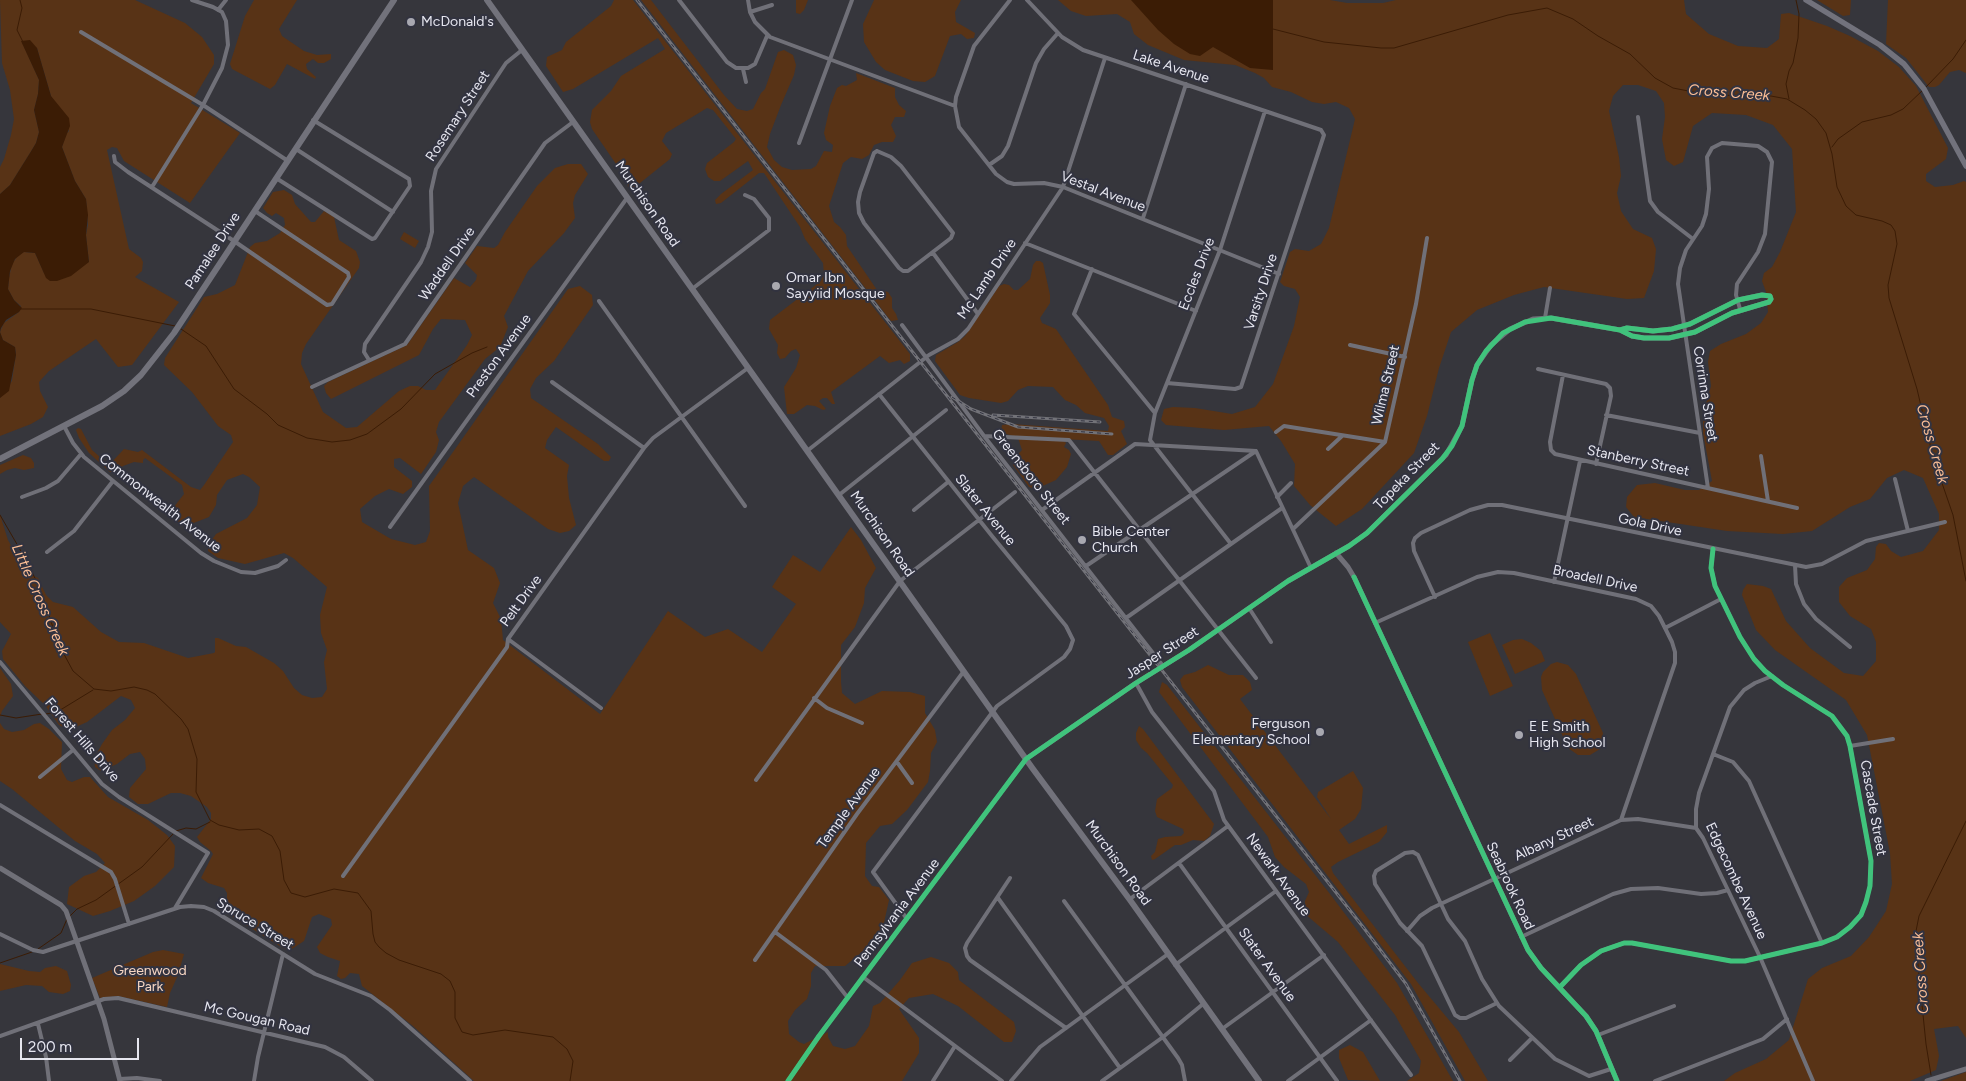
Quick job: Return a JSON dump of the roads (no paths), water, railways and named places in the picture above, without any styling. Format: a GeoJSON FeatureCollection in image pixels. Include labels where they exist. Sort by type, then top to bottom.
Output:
{"type":"FeatureCollection","features":[{"type":"Feature","properties":{"kind":"main road","name":"Pamalee Drive"},"geometry":{"type":"LineString","coordinates":[[0,459],[114,399],[141,376],[174,333],[394,0]]}},
{"type":"Feature","properties":{"kind":"main road","name":"Murchison Road"},"geometry":{"type":"LineString","coordinates":[[487,0],[1026,759],[1130,900],[1259,1081]]}},
{"type":"Feature","properties":{"kind":"main road"},"geometry":{"type":"LineString","coordinates":[[1806,0],[1880,45],[1904,64],[1924,89],[1966,166]]}},
{"type":"Feature","properties":{"kind":"street"},"geometry":{"type":"LineString","coordinates":[[152,187],[203,105],[222,68],[228,44],[226,21],[222,12],[192,0]]}},
{"type":"Feature","properties":{"kind":"street"},"geometry":{"type":"LineString","coordinates":[[218,10],[226,0]]}},
{"type":"Feature","properties":{"kind":"street"},"geometry":{"type":"LineString","coordinates":[[679,0],[727,62],[736,68],[751,67],[757,62],[767,36]]}},
{"type":"Feature","properties":{"kind":"street"},"geometry":{"type":"LineString","coordinates":[[748,0],[750,12],[767,36],[955,106]]}},
{"type":"Feature","properties":{"kind":"street"},"geometry":{"type":"LineString","coordinates":[[799,143],[852,0]]}},
{"type":"Feature","properties":{"kind":"street","name":"Vestal Avenue"},"geometry":{"type":"LineString","coordinates":[[1010,0],[974,46],[956,97],[955,106],[959,127],[1000,178],[1009,183],[1044,183],[1063,187],[1279,274]]}},
{"type":"Feature","properties":{"kind":"street","name":"Lake Avenue"},"geometry":{"type":"LineString","coordinates":[[1027,0],[1058,33],[1076,47],[1323,132]]}},
{"type":"Feature","properties":{"kind":"street"},"geometry":{"type":"LineString","coordinates":[[750,12],[772,5]]}},
{"type":"Feature","properties":{"kind":"street"},"geometry":{"type":"LineString","coordinates":[[80,32],[203,105],[288,161]]}},
{"type":"Feature","properties":{"kind":"street"},"geometry":{"type":"LineString","coordinates":[[989,166],[1002,156],[1008,146],[1036,63],[1044,49],[1058,33]]}},
{"type":"Feature","properties":{"kind":"street","name":"Rosemary Street"},"geometry":{"type":"LineString","coordinates":[[369,360],[364,352],[365,344],[421,262],[428,247],[432,232],[431,191],[436,170],[506,63],[522,50]]}},
{"type":"Feature","properties":{"kind":"street","name":"Mc Lamb Drive"},"geometry":{"type":"LineString","coordinates":[[807,451],[926,357],[958,339],[968,329],[1063,187],[1106,58]]}},
{"type":"Feature","properties":{"kind":"street"},"geometry":{"type":"LineString","coordinates":[[743,69],[746,82]]}},
{"type":"Feature","properties":{"kind":"street"},"geometry":{"type":"LineString","coordinates":[[1143,218],[1186,84]]}},
{"type":"Feature","properties":{"kind":"street","name":"Eccles Drive"},"geometry":{"type":"LineString","coordinates":[[1152,445],[1150,440],[1155,413],[1220,250],[1266,111]]}},
{"type":"Feature","properties":{"kind":"street"},"geometry":{"type":"LineString","coordinates":[[1638,117],[1650,201],[1658,212],[1693,240]]}},
{"type":"Feature","properties":{"kind":"street"},"geometry":{"type":"LineString","coordinates":[[276,178],[368,238],[375,238],[393,212],[410,186],[409,179],[314,120]]}},
{"type":"Feature","properties":{"kind":"street","name":"Waddell Drive"},"geometry":{"type":"LineString","coordinates":[[312,387],[405,344],[545,143],[573,122]]}},
{"type":"Feature","properties":{"kind":"street","name":"Varsity Drive"},"geometry":{"type":"LineString","coordinates":[[1167,383],[1235,389],[1241,387],[1322,143],[1323,132]]}},
{"type":"Feature","properties":{"kind":"street","name":"Corrinna Street"},"geometry":{"type":"LineString","coordinates":[[1708,488],[1684,335],[1678,292],[1678,276],[1686,250],[1702,226],[1708,206],[1709,189],[1706,160],[1710,150],[1717,145],[1725,143],[1756,145],[1765,150],[1772,162],[1765,234],[1758,252],[1738,279],[1736,290],[1740,309]]}},
{"type":"Feature","properties":{"kind":"street"},"geometry":{"type":"LineString","coordinates":[[296,149],[393,212]]}},
{"type":"Feature","properties":{"kind":"street"},"geometry":{"type":"LineString","coordinates":[[875,152],[884,153],[897,162],[952,230],[951,238],[932,253],[911,270],[903,271],[898,268],[861,218],[858,208],[858,197],[875,152]]}},
{"type":"Feature","properties":{"kind":"street"},"geometry":{"type":"LineString","coordinates":[[114,156],[115,162],[327,305],[332,304],[349,278],[348,273],[255,211]]}},
{"type":"Feature","properties":{"kind":"street"},"geometry":{"type":"LineString","coordinates":[[692,289],[769,230],[770,222],[766,214],[754,199],[745,195]]}},
{"type":"Feature","properties":{"kind":"street","name":"Preston Avenue"},"geometry":{"type":"LineString","coordinates":[[390,527],[627,198]]}},
{"type":"Feature","properties":{"kind":"street","name":"Wilma Street"},"geometry":{"type":"LineString","coordinates":[[1293,529],[1385,442],[1405,357],[1427,238]]}},
{"type":"Feature","properties":{"kind":"street"},"geometry":{"type":"LineString","coordinates":[[1025,242],[1196,311]]}},
{"type":"Feature","properties":{"kind":"street"},"geometry":{"type":"LineString","coordinates":[[932,253],[978,314]]}},
{"type":"Feature","properties":{"kind":"street"},"geometry":{"type":"LineString","coordinates":[[1092,269],[1074,314],[1155,413]]}},
{"type":"Feature","properties":{"kind":"street"},"geometry":{"type":"LineString","coordinates":[[1550,288],[1545,318],[1620,330],[1632,336],[1658,339],[1684,335],[1740,309],[1769,302],[1771,299],[1770,296],[1762,295],[1738,300],[1683,326],[1664,331],[1627,328],[1620,330]]}},
{"type":"Feature","properties":{"kind":"street"},"geometry":{"type":"LineString","coordinates":[[599,301],[745,506]]}},
{"type":"Feature","properties":{"kind":"street","name":"Topeka Street"},"geometry":{"type":"LineString","coordinates":[[1311,568],[1367,533],[1446,455],[1462,426],[1473,375],[1481,358],[1491,344],[1517,325],[1545,318]]}},
{"type":"Feature","properties":{"kind":"street","name":"Greensboro Street"},"geometry":{"type":"LineString","coordinates":[[902,325],[984,436],[1163,666]]}},
{"type":"Feature","properties":{"kind":"street"},"geometry":{"type":"LineString","coordinates":[[1350,345],[1405,357]]}},
{"type":"Feature","properties":{"kind":"street","name":"Pelt Drive"},"geometry":{"type":"LineString","coordinates":[[343,876],[506,647],[508,639],[644,448],[653,438],[748,368]]}},
{"type":"Feature","properties":{"kind":"street"},"geometry":{"type":"LineString","coordinates":[[1538,369],[1609,385],[1611,393],[1596,464]]}},
{"type":"Feature","properties":{"kind":"street","name":"Stanberry Street"},"geometry":{"type":"LineString","coordinates":[[1563,375],[1550,442],[1550,448],[1558,455],[1797,508]]}},
{"type":"Feature","properties":{"kind":"street"},"geometry":{"type":"LineString","coordinates":[[552,382],[644,448]]}},
{"type":"Feature","properties":{"kind":"street","name":"Slater Avenue"},"geometry":{"type":"LineString","coordinates":[[879,394],[948,482],[1066,626],[1073,640],[1064,658],[997,706],[993,712]]}},
{"type":"Feature","properties":{"kind":"street"},"geometry":{"type":"LineString","coordinates":[[839,496],[946,410]]}},
{"type":"Feature","properties":{"kind":"street"},"geometry":{"type":"LineString","coordinates":[[1606,415],[1700,434]]}},
{"type":"Feature","properties":{"kind":"street","name":"Commonwealth Avenue"},"geometry":{"type":"LineString","coordinates":[[64,426],[81,454],[201,552],[226,568],[255,573],[278,566],[286,560]]}},
{"type":"Feature","properties":{"kind":"street"},"geometry":{"type":"LineString","coordinates":[[1276,432],[1284,426],[1385,442]]}},
{"type":"Feature","properties":{"kind":"street"},"geometry":{"type":"LineString","coordinates":[[984,436],[1068,440],[1256,678]]}},
{"type":"Feature","properties":{"kind":"street"},"geometry":{"type":"LineString","coordinates":[[1328,449],[1342,436]]}},
{"type":"Feature","properties":{"kind":"street"},"geometry":{"type":"LineString","coordinates":[[1042,510],[1135,444],[1256,451]]}},
{"type":"Feature","properties":{"kind":"street"},"geometry":{"type":"LineString","coordinates":[[1152,445],[1231,544]]}},
{"type":"Feature","properties":{"kind":"street"},"geometry":{"type":"LineString","coordinates":[[1086,566],[1256,451]]}},
{"type":"Feature","properties":{"kind":"street"},"geometry":{"type":"LineString","coordinates":[[1256,451],[1311,568]]}},
{"type":"Feature","properties":{"kind":"street"},"geometry":{"type":"LineString","coordinates":[[22,497],[58,482],[81,454]]}},
{"type":"Feature","properties":{"kind":"street"},"geometry":{"type":"LineString","coordinates":[[1761,456],[1768,501]]}},
{"type":"Feature","properties":{"kind":"street"},"geometry":{"type":"LineString","coordinates":[[1554,582],[1580,461]]}},
{"type":"Feature","properties":{"kind":"street"},"geometry":{"type":"LineString","coordinates":[[1895,479],[1908,531]]}},
{"type":"Feature","properties":{"kind":"street"},"geometry":{"type":"LineString","coordinates":[[47,552],[74,530],[113,481]]}},
{"type":"Feature","properties":{"kind":"street"},"geometry":{"type":"LineString","coordinates":[[914,510],[948,482]]}},
{"type":"Feature","properties":{"kind":"street"},"geometry":{"type":"LineString","coordinates":[[1277,497],[1291,483]]}},
{"type":"Feature","properties":{"kind":"street"},"geometry":{"type":"LineString","coordinates":[[756,780],[900,581],[1015,492]]}},
{"type":"Feature","properties":{"kind":"street","name":"Gola Drive"},"geometry":{"type":"LineString","coordinates":[[1435,597],[1413,548],[1413,540],[1418,534],[1470,510],[1488,505],[1502,505],[1806,567],[1817,566],[1861,542],[1945,522]]}},
{"type":"Feature","properties":{"kind":"street"},"geometry":{"type":"LineString","coordinates":[[1126,618],[1282,508]]}},
{"type":"Feature","properties":{"kind":"street","name":"Cascade Street"},"geometry":{"type":"LineString","coordinates":[[1560,988],[1581,965],[1601,951],[1624,943],[1726,961],[1739,961],[1822,943],[1844,932],[1856,921],[1863,910],[1870,886],[1871,861],[1850,746],[1843,729],[1832,716],[1759,666],[1721,600],[1712,576],[1713,549]]}},
{"type":"Feature","properties":{"kind":"street","name":"Seabrook Road"},"geometry":{"type":"LineString","coordinates":[[1336,553],[1348,566],[1521,936],[1534,959],[1586,1016],[1598,1035],[1617,1081]]}},
{"type":"Feature","properties":{"kind":"street"},"geometry":{"type":"LineString","coordinates":[[1795,566],[1796,584],[1804,604],[1816,619],[1850,647]]}},
{"type":"Feature","properties":{"kind":"street","name":"Jasper Street"},"geometry":{"type":"LineString","coordinates":[[1026,759],[1136,683],[1311,568]]}},
{"type":"Feature","properties":{"kind":"street","name":"Broadell Drive"},"geometry":{"type":"LineString","coordinates":[[1375,623],[1476,577],[1490,573],[1506,572],[1641,600],[1654,610],[1674,647],[1675,663],[1621,820]]}},
{"type":"Feature","properties":{"kind":"street"},"geometry":{"type":"LineString","coordinates":[[1665,628],[1721,600]]}},
{"type":"Feature","properties":{"kind":"street"},"geometry":{"type":"LineString","coordinates":[[1249,608],[1271,642]]}},
{"type":"Feature","properties":{"kind":"street"},"geometry":{"type":"LineString","coordinates":[[508,639],[601,708]]}},
{"type":"Feature","properties":{"kind":"street","name":"Forest Hills Drive"},"geometry":{"type":"LineString","coordinates":[[0,662],[108,789],[208,853],[175,908]]}},
{"type":"Feature","properties":{"kind":"street","name":"Temple Avenue"},"geometry":{"type":"LineString","coordinates":[[755,960],[857,814],[964,671]]}},
{"type":"Feature","properties":{"kind":"street","name":"Edgecombe Avenue"},"geometry":{"type":"LineString","coordinates":[[1772,676],[1751,685],[1733,702],[1726,714],[1698,798],[1696,828],[1703,838],[1760,957],[1813,1081]]}},
{"type":"Feature","properties":{"kind":"street","name":"Newark Avenue"},"geometry":{"type":"LineString","coordinates":[[1136,683],[1152,712],[1214,791],[1228,826],[1411,1075]]}},
{"type":"Feature","properties":{"kind":"street"},"geometry":{"type":"LineString","coordinates":[[814,698],[827,708],[862,723]]}},
{"type":"Feature","properties":{"kind":"street"},"geometry":{"type":"LineString","coordinates":[[907,920],[872,872],[993,712]]}},
{"type":"Feature","properties":{"kind":"street"},"geometry":{"type":"LineString","coordinates":[[1850,746],[1893,739]]}},
{"type":"Feature","properties":{"kind":"street"},"geometry":{"type":"LineString","coordinates":[[40,777],[73,750]]}},
{"type":"Feature","properties":{"kind":"street"},"geometry":{"type":"LineString","coordinates":[[1713,754],[1733,762],[1744,774],[1822,943]]}},
{"type":"Feature","properties":{"kind":"street","name":"Pennsylvania Avenue"},"geometry":{"type":"LineString","coordinates":[[788,1081],[819,1036],[1026,759]]}},
{"type":"Feature","properties":{"kind":"street"},"geometry":{"type":"LineString","coordinates":[[897,762],[912,783]]}},
{"type":"Feature","properties":{"kind":"street"},"geometry":{"type":"LineString","coordinates":[[0,805],[111,872],[129,924]]}},
{"type":"Feature","properties":{"kind":"street","name":"Albany Street"},"geometry":{"type":"LineString","coordinates":[[1407,931],[1420,916],[1440,903],[1621,820],[1638,819],[1696,828]]}},
{"type":"Feature","properties":{"kind":"street"},"geometry":{"type":"LineString","coordinates":[[1130,900],[1228,826]]}},
{"type":"Feature","properties":{"kind":"street"},"geometry":{"type":"LineString","coordinates":[[1496,1003],[1466,1018],[1457,1017],[1422,946],[1407,931],[1374,882],[1374,874],[1378,870],[1405,853],[1416,854],[1440,903],[1453,926],[1465,941],[1482,979],[1496,1003],[1555,1059],[1587,1075],[1595,1075],[1611,1068]]}},
{"type":"Feature","properties":{"kind":"street","name":"Slater Avenue"},"geometry":{"type":"LineString","coordinates":[[1179,863],[1336,1081]]}},
{"type":"Feature","properties":{"kind":"street"},"geometry":{"type":"LineString","coordinates":[[0,868],[61,905],[66,911],[98,1001],[111,1042],[120,1080],[136,1078],[160,1081]]}},
{"type":"Feature","properties":{"kind":"street"},"geometry":{"type":"LineString","coordinates":[[1010,878],[967,942],[965,948],[967,956],[1066,1028]]}},
{"type":"Feature","properties":{"kind":"street"},"geometry":{"type":"LineString","coordinates":[[1521,936],[1613,894],[1631,889],[1658,888],[1709,894],[1728,890]]}},
{"type":"Feature","properties":{"kind":"street"},"geometry":{"type":"LineString","coordinates":[[1175,965],[1276,891]]}},
{"type":"Feature","properties":{"kind":"street"},"geometry":{"type":"LineString","coordinates":[[998,898],[1120,1068]]}},
{"type":"Feature","properties":{"kind":"street"},"geometry":{"type":"LineString","coordinates":[[1064,901],[1182,1065],[1185,1081]]}},
{"type":"Feature","properties":{"kind":"street","name":"Spruce Street"},"geometry":{"type":"LineString","coordinates":[[0,934],[40,952],[175,908],[191,906],[209,909],[325,979],[371,996],[390,1010],[470,1081]]}},
{"type":"Feature","properties":{"kind":"street"},"geometry":{"type":"LineString","coordinates":[[775,932],[826,970],[848,998]]}},
{"type":"Feature","properties":{"kind":"street"},"geometry":{"type":"LineString","coordinates":[[254,1081],[283,954]]}},
{"type":"Feature","properties":{"kind":"street"},"geometry":{"type":"LineString","coordinates":[[1011,1081],[1040,1047],[1168,954]]}},
{"type":"Feature","properties":{"kind":"street"},"geometry":{"type":"LineString","coordinates":[[1222,1030],[1324,955]]}},
{"type":"Feature","properties":{"kind":"street"},"geometry":{"type":"LineString","coordinates":[[863,977],[1002,1081]]}},
{"type":"Feature","properties":{"kind":"street","name":"Mc Gougan Road"},"geometry":{"type":"LineString","coordinates":[[0,1036],[107,998],[118,998],[330,1049],[344,1057],[372,1081]]}},
{"type":"Feature","properties":{"kind":"street"},"geometry":{"type":"LineString","coordinates":[[1102,1081],[1163,1037],[1203,1004]]}},
{"type":"Feature","properties":{"kind":"street"},"geometry":{"type":"LineString","coordinates":[[1598,1035],[1674,1006]]}},
{"type":"Feature","properties":{"kind":"street"},"geometry":{"type":"LineString","coordinates":[[1655,1081],[1763,1039],[1786,1019]]}},
{"type":"Feature","properties":{"kind":"street"},"geometry":{"type":"LineString","coordinates":[[1288,1081],[1371,1020]]}},
{"type":"Feature","properties":{"kind":"street"},"geometry":{"type":"LineString","coordinates":[[38,1024],[46,1057],[49,1081]]}},
{"type":"Feature","properties":{"kind":"street"},"geometry":{"type":"LineString","coordinates":[[1510,1060],[1532,1038]]}},
{"type":"Feature","properties":{"kind":"street"},"geometry":{"type":"LineString","coordinates":[[933,1081],[955,1046]]}},
{"type":"Feature","properties":{"kind":"street"},"geometry":{"type":"LineString","coordinates":[[1927,1081],[1966,1069]]}},
{"type":"Feature","properties":{"kind":"waterway","name":"Little Cross Creek"},"geometry":{"type":"LineString","coordinates":[[20,0],[22,8],[17,30],[23,42]]}},
{"type":"Feature","properties":{"kind":"waterway"},"geometry":{"type":"LineString","coordinates":[[1789,99],[1786,84],[1798,38],[1799,14],[1796,0]]}},
{"type":"Feature","properties":{"kind":"waterway","name":"Cross Creek"},"geometry":{"type":"LineString","coordinates":[[1273,29],[1324,42],[1394,48],[1508,15],[1547,8],[1573,19],[1630,54],[1655,78],[1673,88],[1709,95],[1771,96],[1787,99],[1805,110],[1816,119],[1826,133],[1832,154],[1837,187],[1846,206],[1856,215],[1891,225],[1895,231],[1897,244],[1888,285],[1889,298],[1917,389],[1933,457],[1953,515],[1966,581]]}},
{"type":"Feature","properties":{"kind":"waterway"},"geometry":{"type":"LineString","coordinates":[[1926,87],[1953,59],[1966,40]]}},
{"type":"Feature","properties":{"kind":"waterway"},"geometry":{"type":"LineString","coordinates":[[1832,147],[1838,139],[1862,122],[1891,115],[1903,109],[1923,90]]}},
{"type":"Feature","properties":{"kind":"waterway"},"geometry":{"type":"LineString","coordinates":[[21,309],[91,309],[175,326]]}},
{"type":"Feature","properties":{"kind":"waterway"},"geometry":{"type":"LineString","coordinates":[[181,329],[206,346],[234,389],[267,414],[278,425],[307,438],[332,442],[350,440],[367,434],[401,409],[435,374],[472,353],[487,347]]}},
{"type":"Feature","properties":{"kind":"waterway","name":"Little Cross Creek"},"geometry":{"type":"LineString","coordinates":[[0,515],[29,565],[42,594],[58,643],[73,671],[94,689],[111,691],[134,687],[155,694],[181,719],[188,729],[197,759],[196,792],[210,820],[219,825],[239,830],[259,829],[272,836],[280,851],[284,880],[291,893],[305,897],[334,889],[358,893],[371,911],[373,934],[375,942],[379,947],[399,960],[441,974],[450,981],[455,992],[455,1018],[462,1032],[473,1035],[505,1030],[553,1037],[567,1049],[573,1061],[570,1081]]}},
{"type":"Feature","properties":{"kind":"waterway"},"geometry":{"type":"LineString","coordinates":[[46,714],[57,712],[93,690]]}},
{"type":"Feature","properties":{"kind":"waterway"},"geometry":{"type":"LineString","coordinates":[[0,715],[16,718],[42,714]]}},
{"type":"Feature","properties":{"kind":"waterway","name":"Cross Creek"},"geometry":{"type":"LineString","coordinates":[[1931,1075],[1915,936],[1919,916],[1966,821]]}},
{"type":"Feature","properties":{"kind":"waterway"},"geometry":{"type":"LineString","coordinates":[[176,831],[186,828],[196,829],[210,822]]}},
{"type":"Feature","properties":{"kind":"waterway"},"geometry":{"type":"LineString","coordinates":[[70,916],[77,909],[96,900],[142,867],[173,834]]}},
{"type":"Feature","properties":{"kind":"waterway"},"geometry":{"type":"LineString","coordinates":[[38,949],[61,933],[67,919]]}},
{"type":"Feature","properties":{"kind":"waterway"},"geometry":{"type":"LineString","coordinates":[[0,963],[32,952]]}},
{"type":"Feature","properties":{"kind":"railway"},"geometry":{"type":"LineString","coordinates":[[637,0],[1363,927],[1406,984],[1460,1081]]}},
{"type":"Feature","properties":{"kind":"railway"},"geometry":{"type":"LineString","coordinates":[[952,397],[971,409],[1018,427],[1112,434]]}},
{"type":"Feature","properties":{"kind":"railway"},"geometry":{"type":"LineString","coordinates":[[993,415],[1100,422]]}},
{"type":"Feature","properties":{"kind":"place","name":"McDonald's"},"geometry":{"type":"Point","coordinates":[411,22]}},
{"type":"Feature","properties":{"kind":"place","name":"Omar Ibn Sayyiid Mosque"},"geometry":{"type":"Point","coordinates":[776,286]}},
{"type":"Feature","properties":{"kind":"place","name":"Bible Center Church"},"geometry":{"type":"Point","coordinates":[1082,540]}},
{"type":"Feature","properties":{"kind":"place","name":"Ferguson Elementary School"},"geometry":{"type":"Point","coordinates":[1320,732]}},
{"type":"Feature","properties":{"kind":"place","name":"E E Smith High School"},"geometry":{"type":"Point","coordinates":[1519,735]}},
{"type":"Feature","properties":{"kind":"park label","name":"Greenwood Park"},"geometry":{"type":"Point","coordinates":[150,980]}}]}
